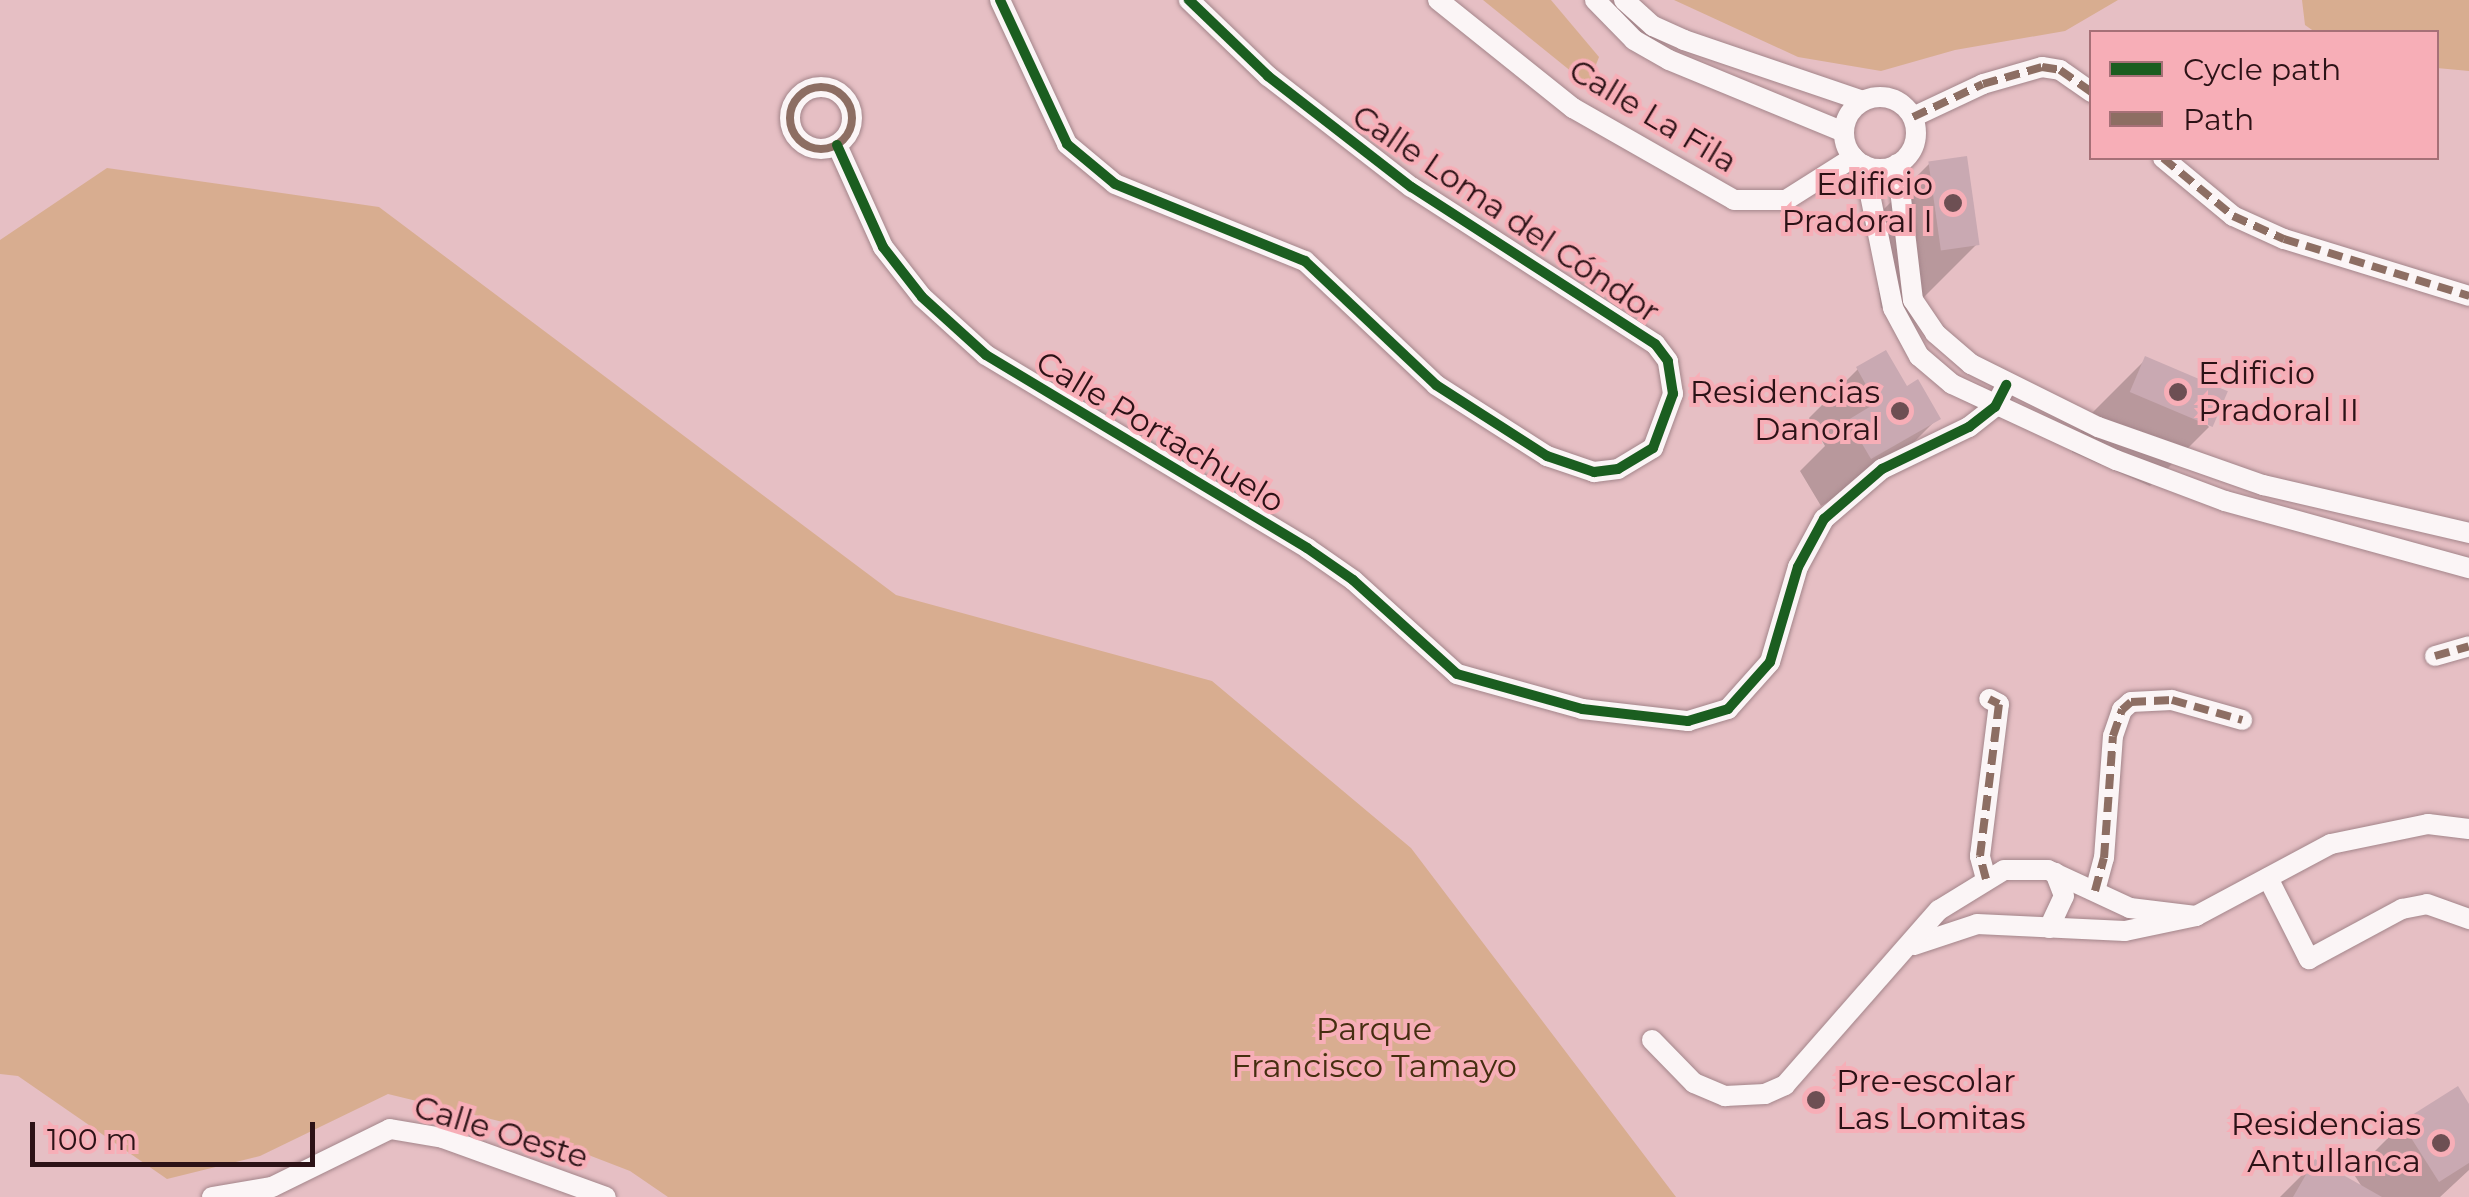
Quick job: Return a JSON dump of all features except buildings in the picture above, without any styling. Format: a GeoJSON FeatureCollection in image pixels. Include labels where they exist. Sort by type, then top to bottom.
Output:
{"type":"FeatureCollection","features":[{"type":"Feature","properties":{"kind":"street","name":"Calle Loma del Cóndor"},"geometry":{"type":"LineString","coordinates":[[1000,0],[1062,135],[1104,176],[1306,262],[1436,385],[1546,456],[1594,472],[1618,469],[1653,448],[1674,394],[1668,361],[1655,344],[1411,187],[1268,76],[1188,0]]}},
{"type":"Feature","properties":{"kind":"street","name":"Calle La Fila"},"geometry":{"type":"LineString","coordinates":[[1438,0],[1573,108],[1734,200],[1786,200],[1859,161]]}},
{"type":"Feature","properties":{"kind":"street"},"geometry":{"type":"LineString","coordinates":[[1595,0],[1649,49],[1844,132],[1859,161],[1892,308],[1904,334],[1933,370],[1995,407],[2225,501],[2469,568]]}},
{"type":"Feature","properties":{"kind":"street"},"geometry":{"type":"LineString","coordinates":[[1624,0],[1653,26],[1684,40],[1862,102],[1891,98],[1913,117]]}},
{"type":"Feature","properties":{"kind":"street"},"geometry":{"type":"LineString","coordinates":[[1913,117],[1983,84],[2042,67],[2060,70],[2089,90]]}},
{"type":"Feature","properties":{"kind":"street"},"geometry":{"type":"LineString","coordinates":[[1844,132],[1862,102]]}},
{"type":"Feature","properties":{"kind":"street"},"geometry":{"type":"LineString","coordinates":[[1859,161],[1897,164],[1912,149],[1913,117]]}},
{"type":"Feature","properties":{"kind":"street","name":"Calle Portachuelo"},"geometry":{"type":"LineString","coordinates":[[838,145],[883,246],[922,298],[986,355],[1308,548],[1354,580],[1457,674],[1522,696],[1688,721],[1728,710],[1770,662],[1798,567],[1824,519],[1882,469],[1995,407]]}},
{"type":"Feature","properties":{"kind":"street"},"geometry":{"type":"LineString","coordinates":[[2166,160],[2233,216],[2284,239],[2469,296]]}},
{"type":"Feature","properties":{"kind":"street"},"geometry":{"type":"LineString","coordinates":[[1897,164],[1913,300],[1951,350],[2006,384],[2098,427],[2263,485],[2469,533]]}},
{"type":"Feature","properties":{"kind":"street"},"geometry":{"type":"LineString","coordinates":[[1995,407],[2006,384]]}},
{"type":"Feature","properties":{"kind":"street"},"geometry":{"type":"LineString","coordinates":[[2435,656],[2469,646]]}},
{"type":"Feature","properties":{"kind":"street"},"geometry":{"type":"LineString","coordinates":[[1977,924],[1969,904],[1986,879],[1980,856],[1999,704],[1989,699]]}},
{"type":"Feature","properties":{"kind":"street"},"geometry":{"type":"LineString","coordinates":[[2095,891],[2104,858],[2113,736],[2122,710],[2132,702],[2172,700],[2242,720]]}},
{"type":"Feature","properties":{"kind":"street"},"geometry":{"type":"LineString","coordinates":[[1902,952],[1944,931],[1977,924],[2126,931],[2196,916],[2331,844],[2428,824],[2469,829]]}},
{"type":"Feature","properties":{"kind":"street"},"geometry":{"type":"LineString","coordinates":[[1652,1040],[1707,1090],[1742,1098],[1764,1094],[1802,1068],[1939,910],[1986,879],[2015,868],[2055,874],[2130,908],[2196,916]]}},
{"type":"Feature","properties":{"kind":"street"},"geometry":{"type":"LineString","coordinates":[[2050,928],[2064,896],[2055,874]]}},
{"type":"Feature","properties":{"kind":"street"},"geometry":{"type":"LineString","coordinates":[[2268,878],[2310,959],[2322,958],[2402,909],[2428,904],[2469,919]]}},
{"type":"Feature","properties":{"kind":"street","name":"Calle Oeste"},"geometry":{"type":"LineString","coordinates":[[212,1197],[272,1187],[390,1130],[443,1138],[606,1197]]}},
{"type":"Feature","properties":{"kind":"green space"},"geometry":{"type":"Polygon","coordinates":[[[1483,0],[1551,0],[1599,57],[1588,85],[1483,0]]]}},
{"type":"Feature","properties":{"kind":"green space"},"geometry":{"type":"Polygon","coordinates":[[[1674,0],[2118,0],[2065,31],[1955,50],[1881,71],[1798,57],[1674,0]]]}},
{"type":"Feature","properties":{"kind":"green space"},"geometry":{"type":"Polygon","coordinates":[[[2302,0],[2469,0],[2469,71],[2439,68],[2439,30],[2312,30],[2305,25],[2302,0]]]}},
{"type":"Feature","properties":{"kind":"green space","name":"Parque Francisco Tamayo"},"geometry":{"type":"Polygon","coordinates":[[[107,168],[379,207],[896,595],[1212,681],[1411,848],[1676,1197],[668,1197],[630,1171],[503,1122],[388,1094],[260,1156],[167,1179],[18,1076],[0,1074],[0,240],[107,168]]]}},
{"type":"Feature","properties":{"kind":"marked path"},"geometry":{"type":"LineString","coordinates":[[1913,117],[1983,84],[2042,67],[2060,70],[2089,90]]}},
{"type":"Feature","properties":{"kind":"marked path"},"geometry":{"type":"LineString","coordinates":[[821,87],[843,96],[852,118],[843,140],[821,149],[799,140],[790,118],[799,96],[821,87]]}},
{"type":"Feature","properties":{"kind":"marked path"},"geometry":{"type":"LineString","coordinates":[[2165,160],[2233,216],[2284,239],[2469,296]]}},
{"type":"Feature","properties":{"kind":"marked path"},"geometry":{"type":"LineString","coordinates":[[2435,656],[2469,646]]}},
{"type":"Feature","properties":{"kind":"marked path"},"geometry":{"type":"LineString","coordinates":[[1986,879],[1980,856],[1999,704],[1989,699]]}},
{"type":"Feature","properties":{"kind":"marked path"},"geometry":{"type":"LineString","coordinates":[[2095,891],[2104,858],[2113,736],[2122,710],[2131,702],[2172,700],[2242,720]]}},
{"type":"Feature","properties":{"kind":"cycle path"},"geometry":{"type":"LineString","coordinates":[[1000,0],[1067,144],[1115,184],[1305,261],[1436,385],[1547,456],[1594,472],[1618,469],[1653,448],[1673,394],[1668,361],[1655,344],[1411,187],[1268,76],[1189,0]]}},
{"type":"Feature","properties":{"kind":"cycle path"},"geometry":{"type":"LineString","coordinates":[[837,145],[883,247],[922,297],[986,355],[1307,548],[1353,580],[1457,674],[1582,709],[1688,721],[1728,709],[1770,662],[1798,567],[1824,519],[1882,469],[1969,427],[1995,407],[2006,385]]}},
{"type":"Feature","properties":{"kind":"place","name":"Edificio Pradoral I"},"geometry":{"type":"Point","coordinates":[1953,203]}},
{"type":"Feature","properties":{"kind":"place","name":"Edificio Pradoral II"},"geometry":{"type":"Point","coordinates":[2178,392]}},
{"type":"Feature","properties":{"kind":"place","name":"Residencias Danoral"},"geometry":{"type":"Point","coordinates":[1900,411]}},
{"type":"Feature","properties":{"kind":"place","name":"Pre-escolar Las Lomitas"},"geometry":{"type":"Point","coordinates":[1816,1100]}},
{"type":"Feature","properties":{"kind":"place","name":"Residencias Antullanca"},"geometry":{"type":"Point","coordinates":[2441,1143]}}]}
